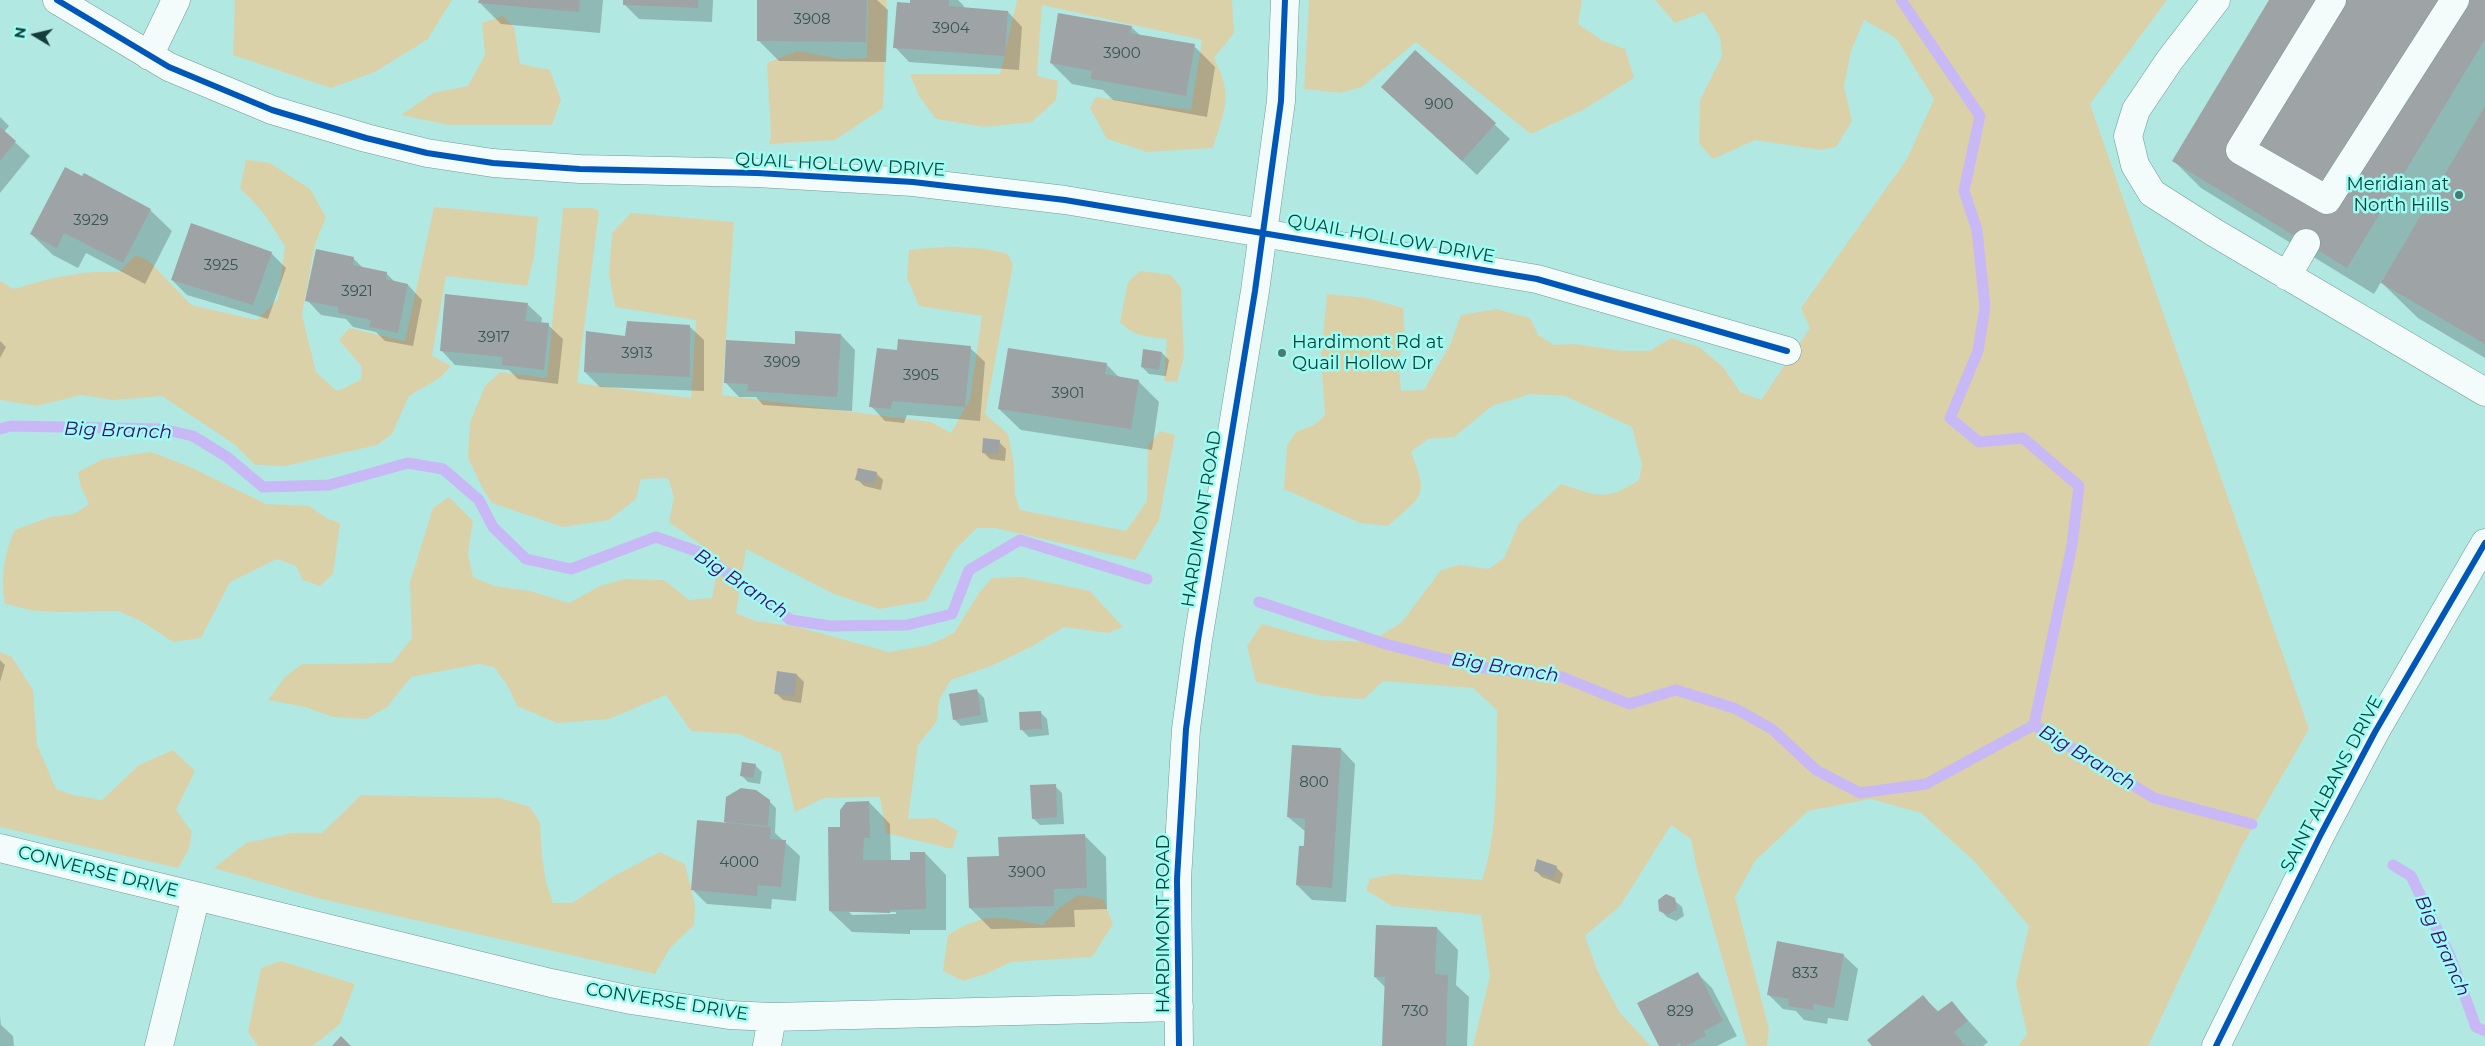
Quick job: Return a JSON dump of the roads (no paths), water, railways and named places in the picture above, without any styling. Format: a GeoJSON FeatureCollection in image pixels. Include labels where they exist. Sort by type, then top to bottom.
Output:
{"type":"FeatureCollection","features":[{"type":"Feature","properties":{"kind":"street","name":"QUAIL HOLLOW DRIVE"},"geometry":{"type":"LineString","coordinates":[[58,0],[169,67],[272,110],[366,138],[427,153],[493,163],[575,168],[757,173],[913,182],[1065,200],[1537,279],[1787,351]]}},
{"type":"Feature","properties":{"kind":"street"},"geometry":{"type":"LineString","coordinates":[[149,56],[176,0]]}},
{"type":"Feature","properties":{"kind":"street","name":"HARDIMONT ROAD"},"geometry":{"type":"LineString","coordinates":[[1179,1046],[1177,879],[1186,728],[1281,101],[1285,0]]}},
{"type":"Feature","properties":{"kind":"street"},"geometry":{"type":"LineString","coordinates":[[2216,0],[2169,61],[2136,110],[2128,136],[2135,166],[2152,194],[2485,392]]}},
{"type":"Feature","properties":{"kind":"street"},"geometry":{"type":"LineString","coordinates":[[2332,0],[2240,150],[2327,200],[2456,0]]}},
{"type":"Feature","properties":{"kind":"street"},"geometry":{"type":"LineString","coordinates":[[2287,276],[2306,242]]}},
{"type":"Feature","properties":{"kind":"street","name":"SAINT ALBANS DRIVE"},"geometry":{"type":"LineString","coordinates":[[2216,1046],[2320,834],[2362,756],[2485,543]]}},
{"type":"Feature","properties":{"kind":"street","name":"CONVERSE DRIVE"},"geometry":{"type":"LineString","coordinates":[[0,848],[631,1000],[729,1015],[772,1017],[1179,1007]]}},
{"type":"Feature","properties":{"kind":"street","name":"CONVERSE DRIVE"},"geometry":{"type":"LineString","coordinates":[[159,1046],[196,896]]}},
{"type":"Feature","properties":{"kind":"street"},"geometry":{"type":"LineString","coordinates":[[767,1046],[772,1017]]}},
{"type":"Feature","properties":{"kind":"waterway"},"geometry":{"type":"LineString","coordinates":[[1901,0],[1980,116],[1964,191],[1977,230],[1985,307],[1978,351],[1950,418],[1979,442],[2023,438],[2079,486],[2072,545],[2034,725]]}},
{"type":"Feature","properties":{"kind":"waterway","name":"Big Branch"},"geometry":{"type":"LineString","coordinates":[[0,429],[11,426],[162,429],[193,436],[227,457],[263,487],[329,485],[408,463],[443,469],[479,500],[493,527],[526,559],[571,569],[656,537],[699,552],[791,620],[830,626],[907,625],[952,614],[969,570],[1020,540],[1147,579]]}},
{"type":"Feature","properties":{"kind":"waterway","name":"Big Branch"},"geometry":{"type":"LineString","coordinates":[[1259,602],[1389,645],[1476,667],[1562,677],[1629,704],[1676,690],[1734,708],[1772,729],[1816,770],[1860,793],[1926,784],[2034,725]]}},
{"type":"Feature","properties":{"kind":"waterway","name":"Big Branch"},"geometry":{"type":"LineString","coordinates":[[2034,725],[2154,798],[2252,824]]}},
{"type":"Feature","properties":{"kind":"waterway","name":"Big Branch"},"geometry":{"type":"LineString","coordinates":[[2393,865],[2411,876],[2450,956],[2476,1027],[2485,1031]]}},
{"type":"Feature","properties":{"kind":"place","name":"Meridian at North Hills"},"geometry":{"type":"Point","coordinates":[2459,195]}},
{"type":"Feature","properties":{"kind":"place","name":"Hardimont Rd at Quail Hollow Dr"},"geometry":{"type":"Point","coordinates":[1282,353]}}]}
